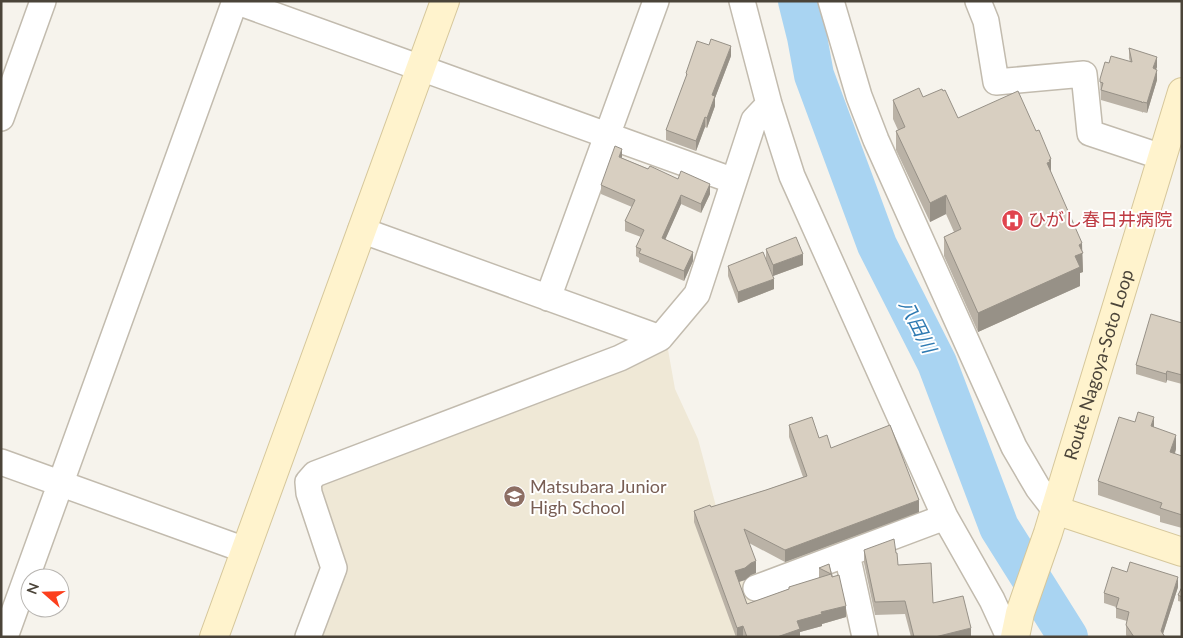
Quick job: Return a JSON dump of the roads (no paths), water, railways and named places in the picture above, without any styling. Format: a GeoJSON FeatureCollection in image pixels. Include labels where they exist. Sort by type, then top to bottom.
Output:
{"type":"FeatureCollection","features":[{"type":"Feature","properties":{"kind":"street"},"geometry":{"type":"LineString","coordinates":[[1,118],[43,1]]}},
{"type":"Feature","properties":{"kind":"street"},"geometry":{"type":"LineString","coordinates":[[5,637],[235,1],[734,181]]}},
{"type":"Feature","properties":{"kind":"street"},"geometry":{"type":"LineString","coordinates":[[214,637],[445,1]]}},
{"type":"Feature","properties":{"kind":"street"},"geometry":{"type":"LineString","coordinates":[[548,298],[656,1]]}},
{"type":"Feature","properties":{"kind":"street"},"geometry":{"type":"LineString","coordinates":[[742,1],[769,104],[792,176],[944,518],[992,600],[1015,629]]}},
{"type":"Feature","properties":{"kind":"street"},"geometry":{"type":"LineString","coordinates":[[831,1],[859,96],[880,149],[1014,447],[1038,488],[1052,521],[1182,552]]}},
{"type":"Feature","properties":{"kind":"street"},"geometry":{"type":"LineString","coordinates":[[978,1],[986,21],[996,82],[1084,74],[1090,133],[1162,157]]}},
{"type":"Feature","properties":{"kind":"street","name":"Route Nagoya-Soto Loop"},"geometry":{"type":"LineString","coordinates":[[1015,629],[1052,521],[1182,92]]}},
{"type":"Feature","properties":{"kind":"street"},"geometry":{"type":"LineString","coordinates":[[308,637],[334,568],[308,488],[308,482],[315,474],[620,358],[660,338],[696,294],[754,120],[769,104]]}},
{"type":"Feature","properties":{"kind":"street"},"geometry":{"type":"LineString","coordinates":[[361,230],[660,338]]}},
{"type":"Feature","properties":{"kind":"street"},"geometry":{"type":"LineString","coordinates":[[1,462],[245,550]]}},
{"type":"Feature","properties":{"kind":"street"},"geometry":{"type":"LineString","coordinates":[[756,588],[944,518]]}},
{"type":"Feature","properties":{"kind":"street"},"geometry":{"type":"LineString","coordinates":[[847,554],[865,637]]}},
{"type":"Feature","properties":{"kind":"waterway","name":"八田川"},"geometry":{"type":"LineString","coordinates":[[798,1],[814,75],[877,245],[937,363],[999,527],[1068,637]]}},
{"type":"Feature","properties":{"kind":"place","name":"ひがし春日井病院"},"geometry":{"type":"Point","coordinates":[1012,220]}},
{"type":"Feature","properties":{"kind":"place","name":"Matsubara Junior High School"},"geometry":{"type":"Point","coordinates":[514,497]}}]}
